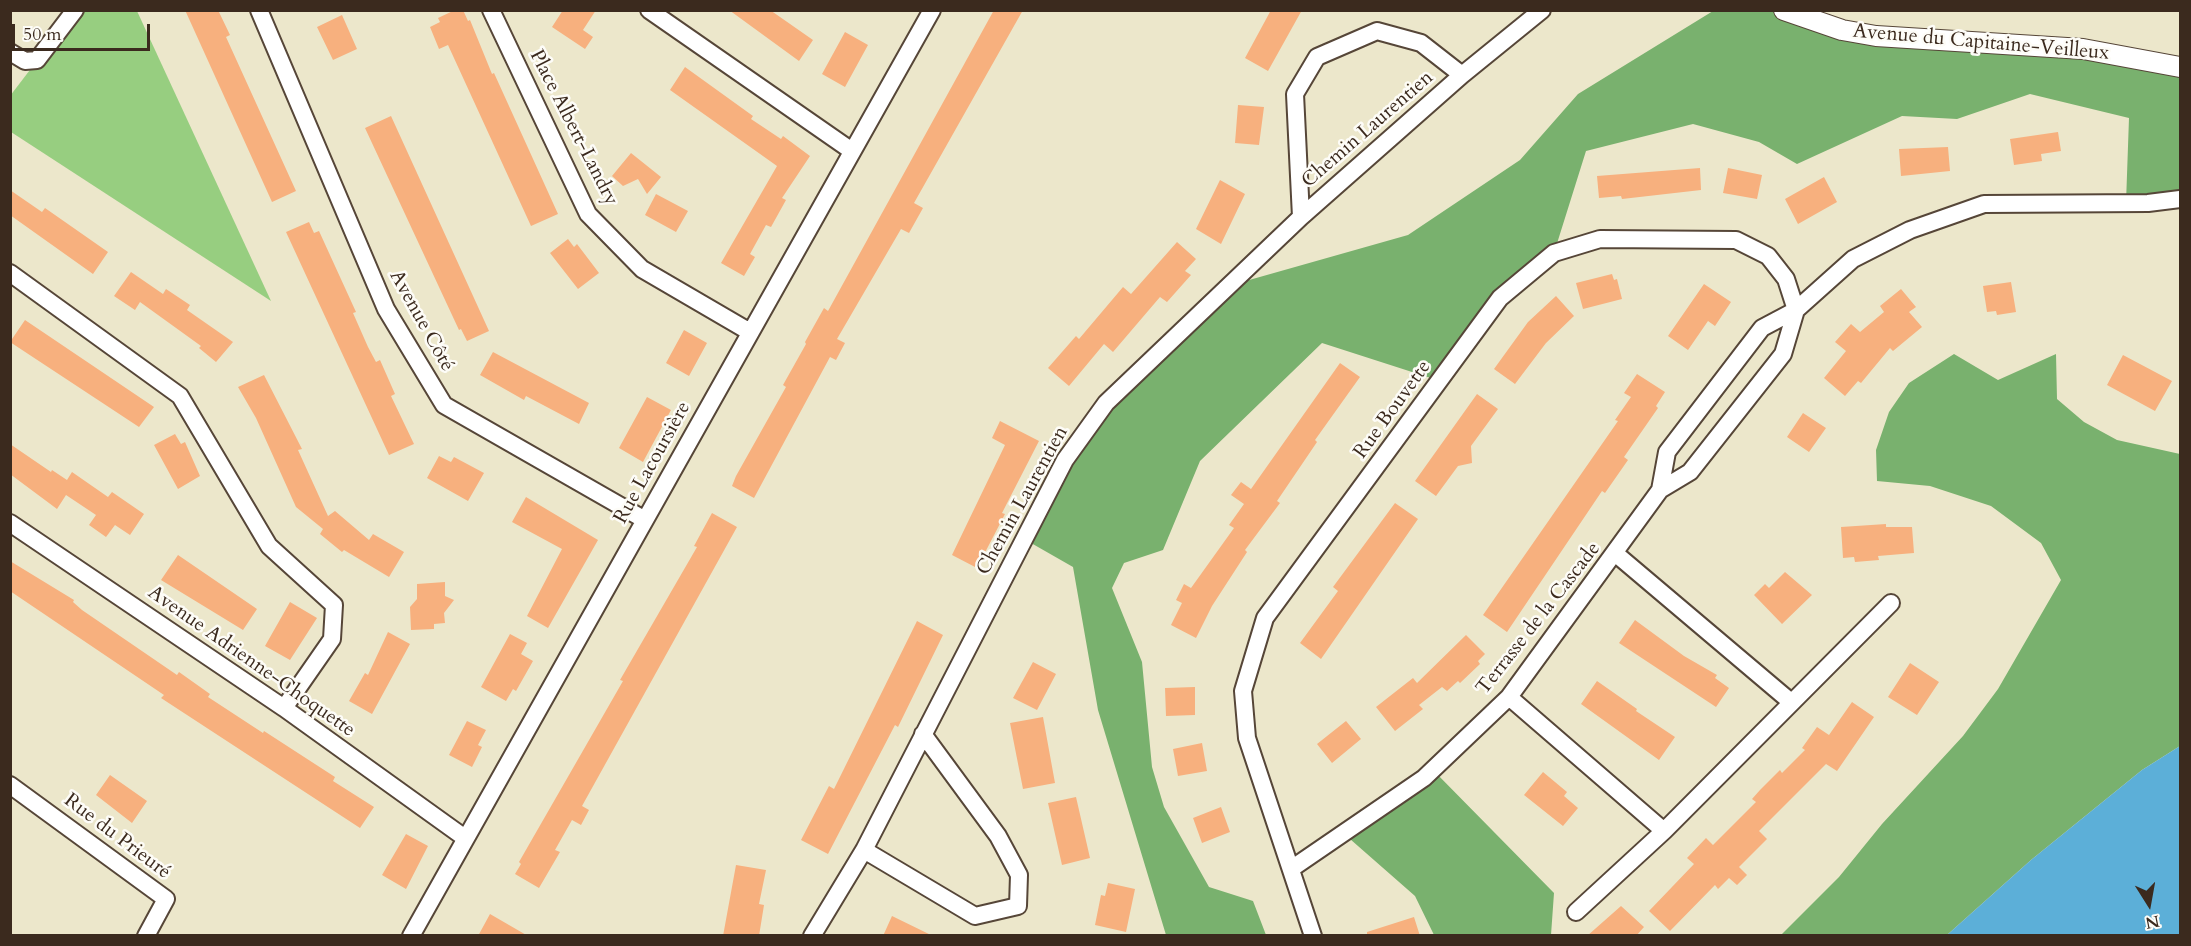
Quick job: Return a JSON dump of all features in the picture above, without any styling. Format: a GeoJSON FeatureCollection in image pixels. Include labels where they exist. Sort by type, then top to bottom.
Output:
{"type":"FeatureCollection","features":[{"type":"Feature","properties":{"kind":"street"},"geometry":{"type":"LineString","coordinates":[[10,52],[25,61],[37,60],[75,10]]}},
{"type":"Feature","properties":{"kind":"street","name":"Avenue Côté"},"geometry":{"type":"LineString","coordinates":[[259,10],[386,309],[444,405],[645,520]]}},
{"type":"Feature","properties":{"kind":"street","name":"Place Albert-Landry"},"geometry":{"type":"LineString","coordinates":[[491,10],[588,214],[642,269],[750,332]]}},
{"type":"Feature","properties":{"kind":"street"},"geometry":{"type":"LineString","coordinates":[[650,10],[852,151]]}},
{"type":"Feature","properties":{"kind":"street","name":"Rue Lacoursière"},"geometry":{"type":"LineString","coordinates":[[411,936],[932,10]]}},
{"type":"Feature","properties":{"kind":"street","name":"Chemin Laurentien"},"geometry":{"type":"LineString","coordinates":[[812,936],[864,850],[1065,460],[1106,403],[1301,217],[1462,75],[1542,10]]}},
{"type":"Feature","properties":{"kind":"street","name":"Avenue du Capitaine-Veilleux"},"geometry":{"type":"LineString","coordinates":[[1784,10],[1842,30],[1876,36],[2083,49],[2181,68]]}},
{"type":"Feature","properties":{"kind":"street","name":"Chemin Laurentien"},"geometry":{"type":"LineString","coordinates":[[1301,217],[1295,94],[1317,57],[1377,31],[1421,43],[1462,75]]}},
{"type":"Feature","properties":{"kind":"street","name":"Terrasse de la Cascade"},"geometry":{"type":"LineString","coordinates":[[1660,490],[1666,452],[1762,328],[1796,310],[1853,259],[1910,230],[1984,204],[2148,203],[2181,199]]}},
{"type":"Feature","properties":{"kind":"street","name":"Rue Bouvette"},"geometry":{"type":"LineString","coordinates":[[1291,869],[1247,738],[1243,691],[1265,618],[1500,298],[1554,253],[1600,239],[1736,240],[1768,256],[1786,279],[1796,310]]}},
{"type":"Feature","properties":{"kind":"street"},"geometry":{"type":"LineString","coordinates":[[10,273],[180,396],[269,546],[334,605],[332,639],[284,708]]}},
{"type":"Feature","properties":{"kind":"street","name":"Terrasse de la Cascade"},"geometry":{"type":"LineString","coordinates":[[1291,869],[1424,778],[1509,697],[1616,554],[1660,490],[1690,472],[1783,354],[1796,310]]}},
{"type":"Feature","properties":{"kind":"street","name":"Avenue Adrienne-Choquette"},"geometry":{"type":"LineString","coordinates":[[10,523],[284,708],[465,838]]}},
{"type":"Feature","properties":{"kind":"street"},"geometry":{"type":"LineString","coordinates":[[1616,554],[1791,702]]}},
{"type":"Feature","properties":{"kind":"street"},"geometry":{"type":"LineString","coordinates":[[1576,912],[1664,831],[1891,603]]}},
{"type":"Feature","properties":{"kind":"street"},"geometry":{"type":"LineString","coordinates":[[1509,697],[1664,831]]}},
{"type":"Feature","properties":{"kind":"street"},"geometry":{"type":"LineString","coordinates":[[864,850],[975,916],[1018,906],[1019,875],[998,836],[923,734]]}},
{"type":"Feature","properties":{"kind":"street","name":"Rue du Prieuré"},"geometry":{"type":"LineString","coordinates":[[13,791],[166,899],[146,936]]}},
{"type":"Feature","properties":{"kind":"street"},"geometry":{"type":"LineString","coordinates":[[1291,869],[1313,936]]}},
{"type":"Feature","properties":{"kind":"green space"},"geometry":{"type":"Polygon","coordinates":[[[75,11],[137,11],[271,301],[11,132],[10,96],[75,11]]]}},
{"type":"Feature","properties":{"kind":"green space"},"geometry":{"type":"Polygon","coordinates":[[[1713,11],[1784,11],[1809,20],[2180,67],[2180,199],[2126,203],[2129,118],[2030,94],[1957,119],[1902,116],[1797,164],[1759,142],[1693,124],[1586,151],[1554,253],[1500,298],[1440,381],[1322,343],[1200,461],[1163,550],[1124,563],[1112,588],[1142,662],[1152,767],[1164,807],[1209,887],[1253,901],[1266,935],[1166,935],[1098,710],[1073,567],[1024,539],[1106,403],[1228,286],[1408,235],[1520,160],[1578,94],[1713,11]]]}},
{"type":"Feature","properties":{"kind":"green space"},"geometry":{"type":"Polygon","coordinates":[[[1954,354],[1998,380],[2056,354],[2057,399],[2084,422],[2117,440],[2180,454],[2180,746],[2142,770],[2031,860],[1947,935],[1780,936],[1839,877],[1882,824],[1963,736],[1998,689],[2061,580],[2041,543],[1991,506],[1930,486],[1877,481],[1876,450],[1889,412],[1909,383],[1954,354]]]}},
{"type":"Feature","properties":{"kind":"green space"},"geometry":{"type":"Polygon","coordinates":[[[1432,769],[1554,893],[1551,935],[1434,935],[1415,896],[1350,839],[1432,769]]]}},
{"type":"Feature","properties":{"kind":"water"},"geometry":{"type":"Polygon","coordinates":[[[2180,746],[2180,935],[1947,935],[2031,860],[2142,770],[2180,746]]]}},
{"type":"Feature","properties":{"kind":"building"},"geometry":{"type":"Polygon","coordinates":[[[185,10],[218,10],[230,35],[226,37],[296,191],[272,202],[185,10]]]}},
{"type":"Feature","properties":{"kind":"building"},"geometry":{"type":"Polygon","coordinates":[[[455,10],[463,10],[468,21],[470,20],[492,74],[494,73],[558,214],[531,226],[448,45],[439,49],[430,27],[440,22],[438,18],[455,10]]]}},
{"type":"Feature","properties":{"kind":"building"},"geometry":{"type":"Polygon","coordinates":[[[563,10],[596,10],[583,30],[593,37],[585,49],[552,27],[563,10]]]}},
{"type":"Feature","properties":{"kind":"building"},"geometry":{"type":"Polygon","coordinates":[[[729,10],[770,10],[813,40],[799,61],[729,10]]]}},
{"type":"Feature","properties":{"kind":"building"},"geometry":{"type":"Polygon","coordinates":[[[994,10],[1023,10],[914,203],[923,208],[909,233],[901,229],[837,339],[845,343],[836,360],[830,357],[754,498],[732,486],[736,476],[786,387],[783,385],[806,344],[805,342],[824,308],[828,311],[994,10]]]}},
{"type":"Feature","properties":{"kind":"building"},"geometry":{"type":"Polygon","coordinates":[[[1271,10],[1302,10],[1268,71],[1245,58],[1271,10]]]}},
{"type":"Feature","properties":{"kind":"building"},"geometry":{"type":"Polygon","coordinates":[[[342,15],[357,49],[333,60],[317,27],[342,15]]]}},
{"type":"Feature","properties":{"kind":"building"},"geometry":{"type":"Polygon","coordinates":[[[845,32],[868,45],[845,87],[822,74],[845,32]]]}},
{"type":"Feature","properties":{"kind":"building"},"geometry":{"type":"Polygon","coordinates":[[[685,67],[753,116],[751,119],[781,139],[783,136],[810,156],[782,198],[786,200],[771,227],[766,225],[750,254],[755,257],[744,276],[721,263],[777,166],[670,90],[685,67]]]}},
{"type":"Feature","properties":{"kind":"building"},"geometry":{"type":"Polygon","coordinates":[[[1238,105],[1264,107],[1259,145],[1235,143],[1238,105]]]}},
{"type":"Feature","properties":{"kind":"building"},"geometry":{"type":"Polygon","coordinates":[[[391,116],[489,331],[467,341],[461,329],[459,330],[365,128],[391,116]]]}},
{"type":"Feature","properties":{"kind":"building"},"geometry":{"type":"Polygon","coordinates":[[[2058,132],[2061,151],[2041,154],[2042,161],[2014,165],[2010,139],[2058,132]]]}},
{"type":"Feature","properties":{"kind":"building"},"geometry":{"type":"Polygon","coordinates":[[[1948,147],[1950,171],[1901,176],[1899,149],[1948,147]]]}},
{"type":"Feature","properties":{"kind":"building"},"geometry":{"type":"Polygon","coordinates":[[[631,153],[661,177],[647,194],[638,179],[623,186],[612,176],[631,153]]]}},
{"type":"Feature","properties":{"kind":"building"},"geometry":{"type":"Polygon","coordinates":[[[1700,168],[1701,190],[1622,199],[1621,196],[1599,198],[1597,176],[1700,168]]]}},
{"type":"Feature","properties":{"kind":"building"},"geometry":{"type":"Polygon","coordinates":[[[1728,168],[1762,175],[1757,199],[1723,193],[1728,168]]]}},
{"type":"Feature","properties":{"kind":"building"},"geometry":{"type":"Polygon","coordinates":[[[1824,177],[1837,202],[1798,224],[1785,199],[1824,177]]]}},
{"type":"Feature","properties":{"kind":"building"},"geometry":{"type":"Polygon","coordinates":[[[1220,180],[1245,194],[1221,244],[1196,229],[1220,180]]]}},
{"type":"Feature","properties":{"kind":"building"},"geometry":{"type":"Polygon","coordinates":[[[10,190],[42,212],[45,208],[108,252],[93,274],[10,215],[10,190]]]}},
{"type":"Feature","properties":{"kind":"building"},"geometry":{"type":"Polygon","coordinates":[[[656,194],[688,211],[676,232],[645,215],[656,194]]]}},
{"type":"Feature","properties":{"kind":"building"},"geometry":{"type":"Polygon","coordinates":[[[309,222],[314,233],[319,231],[356,312],[353,313],[368,347],[376,362],[380,360],[395,394],[391,396],[414,444],[389,455],[286,232],[309,222]]]}},
{"type":"Feature","properties":{"kind":"building"},"geometry":{"type":"Polygon","coordinates":[[[568,239],[574,247],[577,244],[599,273],[578,289],[550,253],[568,239]]]}},
{"type":"Feature","properties":{"kind":"building"},"geometry":{"type":"Polygon","coordinates":[[[1177,242],[1196,259],[1185,271],[1191,275],[1167,302],[1160,297],[1113,352],[1104,344],[1069,386],[1048,368],[1076,336],[1079,339],[1123,287],[1131,294],[1177,242]]]}},
{"type":"Feature","properties":{"kind":"building"},"geometry":{"type":"Polygon","coordinates":[[[131,272],[163,294],[166,289],[190,305],[187,310],[233,342],[216,362],[199,348],[201,346],[140,302],[135,310],[114,296],[131,272]]]}},
{"type":"Feature","properties":{"kind":"building"},"geometry":{"type":"Polygon","coordinates":[[[1612,274],[1614,280],[1617,279],[1622,299],[1583,309],[1576,283],[1612,274]]]}},
{"type":"Feature","properties":{"kind":"building"},"geometry":{"type":"Polygon","coordinates":[[[2011,282],[2016,312],[1997,315],[1996,311],[1987,312],[1983,286],[2011,282]]]}},
{"type":"Feature","properties":{"kind":"building"},"geometry":{"type":"Polygon","coordinates":[[[1704,284],[1731,302],[1715,326],[1708,321],[1688,350],[1668,336],[1704,284]]]}},
{"type":"Feature","properties":{"kind":"building"},"geometry":{"type":"Polygon","coordinates":[[[1901,289],[1916,307],[1909,312],[1922,327],[1893,351],[1890,348],[1861,383],[1858,381],[1845,396],[1824,378],[1846,351],[1835,342],[1851,324],[1860,332],[1884,312],[1880,306],[1901,289]]]}},
{"type":"Feature","properties":{"kind":"building"},"geometry":{"type":"Polygon","coordinates":[[[1556,296],[1574,316],[1546,343],[1515,384],[1494,369],[1528,322],[1556,296]]]}},
{"type":"Feature","properties":{"kind":"building"},"geometry":{"type":"Polygon","coordinates":[[[25,320],[154,407],[139,427],[10,342],[25,320]]]}},
{"type":"Feature","properties":{"kind":"building"},"geometry":{"type":"Polygon","coordinates":[[[684,330],[707,343],[689,376],[666,363],[684,330]]]}},
{"type":"Feature","properties":{"kind":"building"},"geometry":{"type":"Polygon","coordinates":[[[493,352],[589,403],[579,424],[526,396],[524,400],[480,375],[493,352]]]}},
{"type":"Feature","properties":{"kind":"building"},"geometry":{"type":"Polygon","coordinates":[[[2123,355],[2172,381],[2155,411],[2107,385],[2123,355]]]}},
{"type":"Feature","properties":{"kind":"building"},"geometry":{"type":"Polygon","coordinates":[[[1340,363],[1360,377],[1315,440],[1317,442],[1277,501],[1280,503],[1245,550],[1247,552],[1212,606],[1196,638],[1171,625],[1182,603],[1176,600],[1184,584],[1191,588],[1234,528],[1229,525],[1244,504],[1231,495],[1241,482],[1251,489],[1340,363]]]}},
{"type":"Feature","properties":{"kind":"building"},"geometry":{"type":"Polygon","coordinates":[[[1637,374],[1665,392],[1656,406],[1658,408],[1624,457],[1628,460],[1605,493],[1602,491],[1507,632],[1483,615],[1618,421],[1615,420],[1631,397],[1624,393],[1637,374]]]}},
{"type":"Feature","properties":{"kind":"building"},"geometry":{"type":"Polygon","coordinates":[[[264,375],[302,449],[298,450],[328,516],[335,511],[369,540],[373,534],[404,552],[389,577],[344,550],[342,552],[320,534],[323,529],[296,507],[256,418],[238,387],[264,375]]]}},
{"type":"Feature","properties":{"kind":"building"},"geometry":{"type":"Polygon","coordinates":[[[1477,394],[1498,409],[1471,446],[1472,463],[1458,466],[1436,496],[1415,481],[1477,394]]]}},
{"type":"Feature","properties":{"kind":"building"},"geometry":{"type":"Polygon","coordinates":[[[647,397],[671,410],[643,462],[619,448],[647,397]]]}},
{"type":"Feature","properties":{"kind":"building"},"geometry":{"type":"Polygon","coordinates":[[[1803,413],[1826,428],[1809,452],[1787,437],[1803,413]]]}},
{"type":"Feature","properties":{"kind":"building"},"geometry":{"type":"Polygon","coordinates":[[[1000,421],[1039,441],[977,568],[952,555],[1005,445],[992,438],[1000,421]]]}},
{"type":"Feature","properties":{"kind":"building"},"geometry":{"type":"Polygon","coordinates":[[[175,434],[181,444],[185,442],[200,476],[178,489],[154,445],[175,434]]]}},
{"type":"Feature","properties":{"kind":"building"},"geometry":{"type":"Polygon","coordinates":[[[10,444],[51,472],[52,470],[67,480],[72,472],[108,497],[112,492],[144,514],[130,535],[115,525],[106,537],[89,525],[96,515],[66,495],[57,509],[10,474],[10,444]]]}},
{"type":"Feature","properties":{"kind":"building"},"geometry":{"type":"Polygon","coordinates":[[[439,456],[451,462],[454,457],[484,473],[468,501],[427,478],[439,456]]]}},
{"type":"Feature","properties":{"kind":"building"},"geometry":{"type":"Polygon","coordinates":[[[526,497],[598,540],[548,628],[527,616],[562,549],[512,522],[526,497]]]}},
{"type":"Feature","properties":{"kind":"building"},"geometry":{"type":"Polygon","coordinates":[[[1395,503],[1418,519],[1321,659],[1300,643],[1338,591],[1333,587],[1395,503]]]}},
{"type":"Feature","properties":{"kind":"building"},"geometry":{"type":"Polygon","coordinates":[[[712,513],[737,527],[582,806],[589,810],[581,825],[572,820],[555,850],[560,852],[539,888],[515,874],[521,864],[519,862],[623,681],[620,680],[697,547],[694,546],[712,513]]]}},
{"type":"Feature","properties":{"kind":"building"},"geometry":{"type":"Polygon","coordinates":[[[1886,524],[1886,527],[1912,527],[1914,553],[1878,556],[1879,560],[1855,562],[1854,557],[1843,558],[1841,527],[1886,524]]]}},
{"type":"Feature","properties":{"kind":"building"},"geometry":{"type":"Polygon","coordinates":[[[178,555],[257,609],[243,630],[161,580],[178,555]]]}},
{"type":"Feature","properties":{"kind":"building"},"geometry":{"type":"Polygon","coordinates":[[[10,561],[74,600],[73,602],[82,610],[177,675],[179,672],[210,694],[208,697],[335,777],[333,781],[374,807],[360,828],[161,698],[164,695],[10,591],[10,561]]]}},
{"type":"Feature","properties":{"kind":"building"},"geometry":{"type":"Polygon","coordinates":[[[1785,572],[1812,595],[1782,624],[1754,595],[1765,584],[1769,588],[1785,572]]]}},
{"type":"Feature","properties":{"kind":"building"},"geometry":{"type":"Polygon","coordinates":[[[445,582],[445,596],[454,600],[444,613],[445,623],[434,624],[434,629],[411,630],[410,607],[417,599],[417,584],[445,582]]]}},
{"type":"Feature","properties":{"kind":"building"},"geometry":{"type":"Polygon","coordinates":[[[290,602],[317,618],[290,660],[265,646],[290,602]]]}},
{"type":"Feature","properties":{"kind":"building"},"geometry":{"type":"Polygon","coordinates":[[[1635,620],[1684,656],[1717,675],[1715,678],[1729,688],[1716,707],[1619,643],[1635,620]]]}},
{"type":"Feature","properties":{"kind":"building"},"geometry":{"type":"Polygon","coordinates":[[[917,621],[943,635],[898,727],[895,725],[828,854],[801,840],[829,786],[834,789],[917,621]]]}},
{"type":"Feature","properties":{"kind":"building"},"geometry":{"type":"Polygon","coordinates":[[[388,632],[410,644],[372,714],[349,701],[365,673],[368,675],[388,632]]]}},
{"type":"Feature","properties":{"kind":"building"},"geometry":{"type":"Polygon","coordinates":[[[510,634],[527,643],[521,654],[533,661],[516,691],[513,689],[506,701],[481,687],[510,634]]]}},
{"type":"Feature","properties":{"kind":"building"},"geometry":{"type":"Polygon","coordinates":[[[1466,635],[1485,654],[1478,661],[1480,664],[1460,683],[1458,681],[1447,691],[1442,687],[1419,705],[1423,709],[1395,731],[1376,707],[1413,678],[1417,683],[1466,635]]]}},
{"type":"Feature","properties":{"kind":"building"},"geometry":{"type":"Polygon","coordinates":[[[1033,662],[1056,674],[1037,710],[1013,698],[1033,662]]]}},
{"type":"Feature","properties":{"kind":"building"},"geometry":{"type":"Polygon","coordinates":[[[1910,663],[1939,682],[1917,715],[1888,697],[1910,663]]]}},
{"type":"Feature","properties":{"kind":"building"},"geometry":{"type":"Polygon","coordinates":[[[1597,681],[1675,737],[1659,760],[1581,704],[1597,681]]]}},
{"type":"Feature","properties":{"kind":"building"},"geometry":{"type":"Polygon","coordinates":[[[1195,687],[1195,715],[1166,716],[1165,688],[1195,687]]]}},
{"type":"Feature","properties":{"kind":"building"},"geometry":{"type":"Polygon","coordinates":[[[1852,702],[1874,717],[1837,771],[1826,764],[1759,831],[1767,839],[1739,867],[1747,875],[1737,885],[1729,878],[1718,889],[1715,885],[1670,931],[1649,911],[1694,864],[1687,858],[1706,838],[1713,845],[1756,802],[1752,799],[1760,790],[1780,770],[1782,773],[1805,750],[1802,748],[1817,727],[1829,735],[1852,702]]]}},
{"type":"Feature","properties":{"kind":"building"},"geometry":{"type":"Polygon","coordinates":[[[1043,717],[1055,783],[1023,789],[1010,723],[1043,717]]]}},
{"type":"Feature","properties":{"kind":"building"},"geometry":{"type":"Polygon","coordinates":[[[467,721],[486,730],[478,745],[482,747],[472,767],[449,755],[467,721]]]}},
{"type":"Feature","properties":{"kind":"building"},"geometry":{"type":"Polygon","coordinates":[[[1346,721],[1361,739],[1332,763],[1317,744],[1346,721]]]}},
{"type":"Feature","properties":{"kind":"building"},"geometry":{"type":"Polygon","coordinates":[[[1202,743],[1207,771],[1178,776],[1173,749],[1202,743]]]}},
{"type":"Feature","properties":{"kind":"building"},"geometry":{"type":"Polygon","coordinates":[[[1543,772],[1567,792],[1564,796],[1578,808],[1563,826],[1524,795],[1543,772]]]}},
{"type":"Feature","properties":{"kind":"building"},"geometry":{"type":"Polygon","coordinates":[[[110,775],[147,801],[132,823],[96,795],[110,775]]]}},
{"type":"Feature","properties":{"kind":"building"},"geometry":{"type":"Polygon","coordinates":[[[1076,797],[1090,858],[1062,865],[1048,803],[1076,797]]]}},
{"type":"Feature","properties":{"kind":"building"},"geometry":{"type":"Polygon","coordinates":[[[1221,807],[1230,832],[1202,843],[1193,818],[1221,807]]]}},
{"type":"Feature","properties":{"kind":"building"},"geometry":{"type":"Polygon","coordinates":[[[406,834],[428,846],[406,889],[382,875],[406,834]]]}},
{"type":"Feature","properties":{"kind":"building"},"geometry":{"type":"Polygon","coordinates":[[[736,865],[766,870],[759,904],[764,905],[759,936],[723,936],[736,865]]]}},
{"type":"Feature","properties":{"kind":"building"},"geometry":{"type":"Polygon","coordinates":[[[1108,883],[1135,889],[1126,932],[1095,925],[1101,895],[1105,896],[1108,883]]]}},
{"type":"Feature","properties":{"kind":"building"},"geometry":{"type":"Polygon","coordinates":[[[1621,906],[1644,927],[1636,936],[1587,936],[1621,906]]]}},
{"type":"Feature","properties":{"kind":"building"},"geometry":{"type":"Polygon","coordinates":[[[490,914],[528,936],[478,936],[490,914]]]}},
{"type":"Feature","properties":{"kind":"building"},"geometry":{"type":"Polygon","coordinates":[[[892,916],[933,936],[883,936],[892,916]]]}},
{"type":"Feature","properties":{"kind":"building"},"geometry":{"type":"Polygon","coordinates":[[[1414,917],[1420,936],[1367,936],[1367,932],[1414,917]]]}}]}
